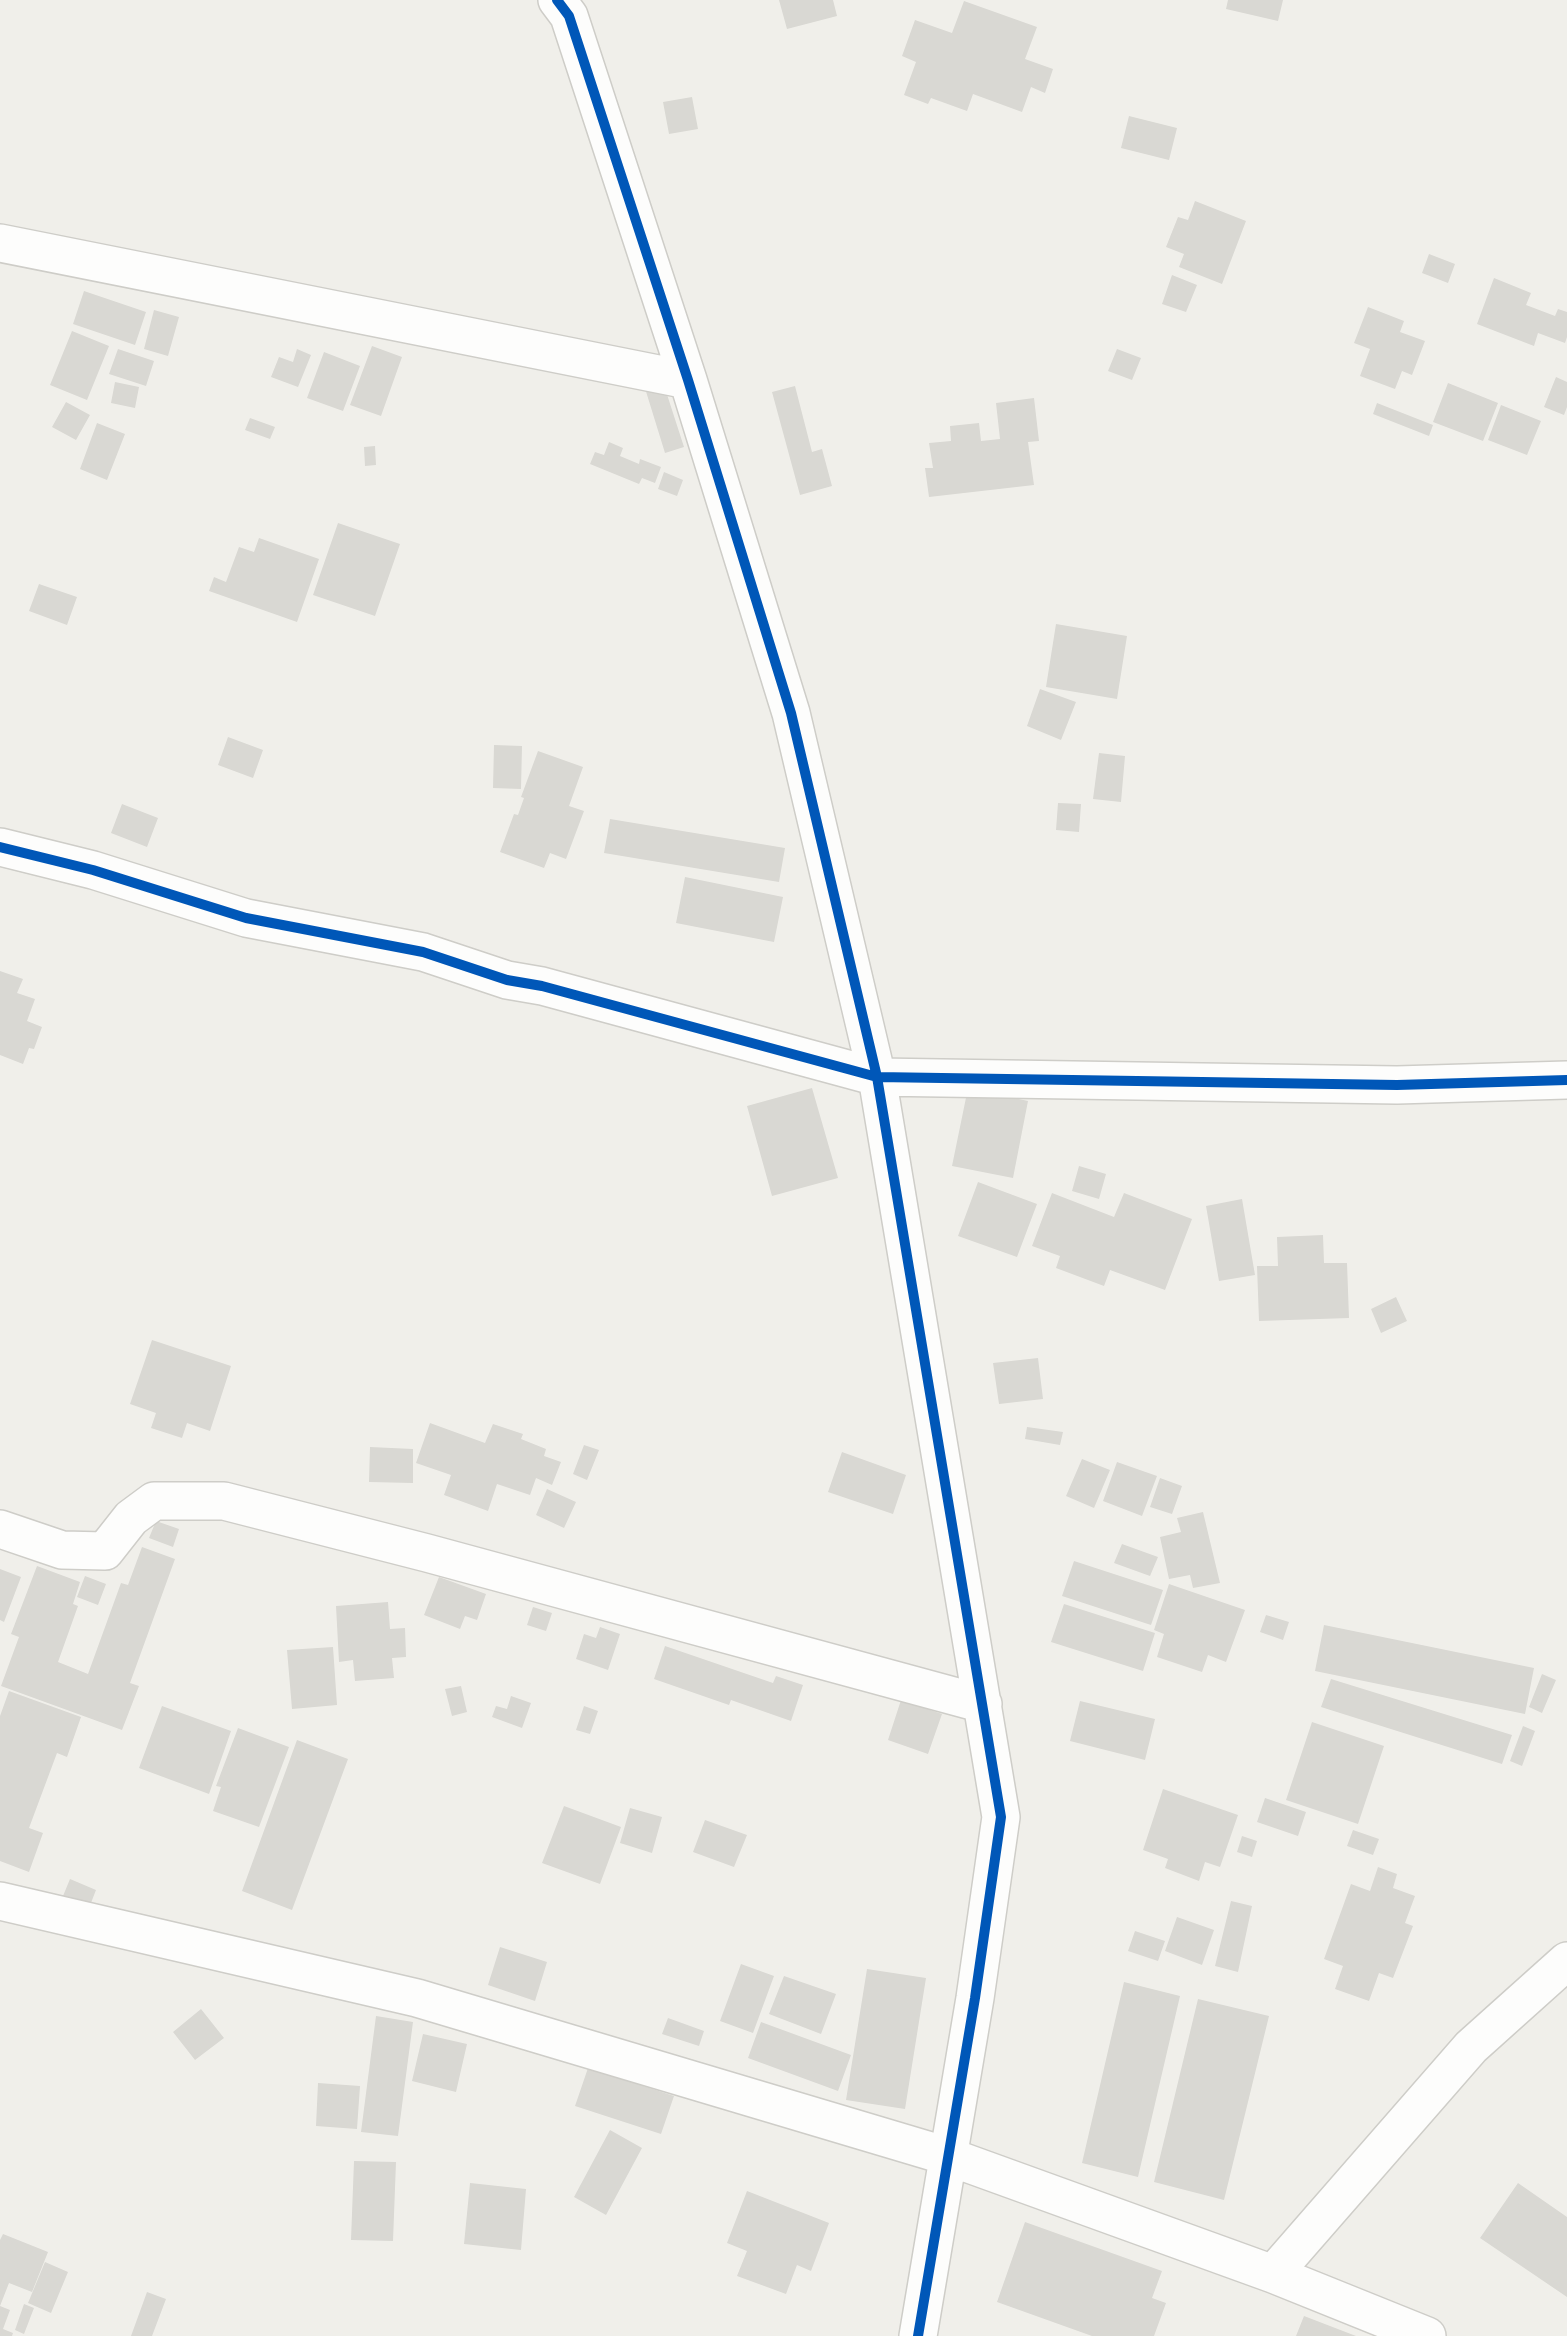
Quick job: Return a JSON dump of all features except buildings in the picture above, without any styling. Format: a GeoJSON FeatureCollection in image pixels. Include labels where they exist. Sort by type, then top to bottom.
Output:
{"type":"FeatureCollection","features":[{"type":"Feature","properties":{"kind":"street"},"geometry":{"type":"LineString","coordinates":[[557,0],[569,16],[688,380],[791,713],[877,1077],[1001,1817],[975,1998],[918,2336]]}},
{"type":"Feature","properties":{"kind":"street"},"geometry":{"type":"LineString","coordinates":[[0,243],[688,380]]}},
{"type":"Feature","properties":{"kind":"street"},"geometry":{"type":"LineString","coordinates":[[0,847],[93,870],[246,918],[423,952],[507,980],[542,986],[877,1077],[1397,1086],[1561,1071]]}},
{"type":"Feature","properties":{"kind":"street"},"geometry":{"type":"LineString","coordinates":[[0,1529],[62,1550],[105,1551],[131,1518],[154,1501],[224,1501],[427,1553],[983,1704]]}},
{"type":"Feature","properties":{"kind":"street"},"geometry":{"type":"LineString","coordinates":[[0,1900],[417,1998],[947,2156],[1273,2274],[1427,2336]]}},
{"type":"Feature","properties":{"kind":"street"},"geometry":{"type":"LineString","coordinates":[[1273,2274],[1471,2048],[1567,1961]]}},
{"type":"Feature","properties":{"kind":"cycle path"},"geometry":{"type":"LineString","coordinates":[[557,0],[569,16],[688,380],[791,713],[877,1077],[1001,1817],[975,1998],[918,2336]]}},
{"type":"Feature","properties":{"kind":"cycle path"},"geometry":{"type":"LineString","coordinates":[[0,847],[93,870],[246,918],[423,952],[507,980],[542,986],[877,1077],[1397,1085],[1567,1080]]}}]}
